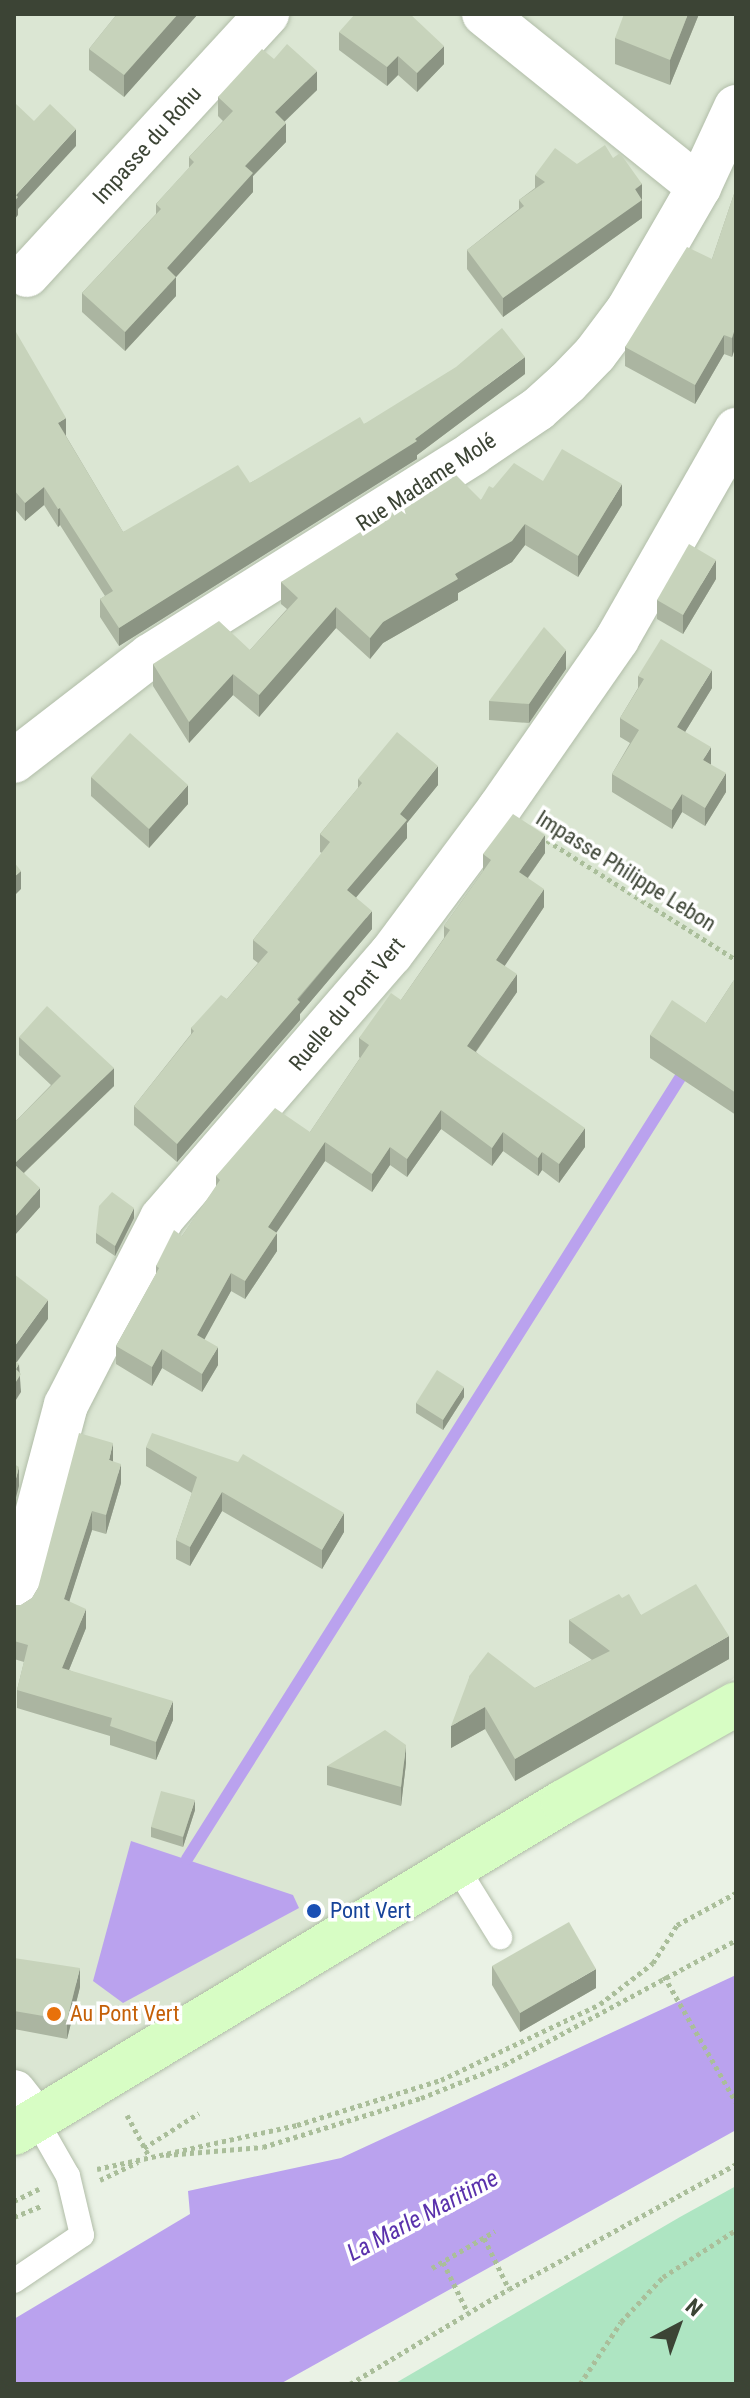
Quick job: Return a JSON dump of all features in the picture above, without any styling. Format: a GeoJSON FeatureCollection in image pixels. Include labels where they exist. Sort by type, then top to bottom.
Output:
{"type":"FeatureCollection","features":[{"type":"Feature","properties":{"kind":"main road"},"geometry":{"type":"LineString","coordinates":[[21,2115],[736,1704]]}},
{"type":"Feature","properties":{"kind":"street","name":"Impasse du Rohu"},"geometry":{"type":"LineString","coordinates":[[27,275],[267,14]]}},
{"type":"Feature","properties":{"kind":"street"},"geometry":{"type":"LineString","coordinates":[[484,14],[699,187]]}},
{"type":"Feature","properties":{"kind":"street","name":"Rue Madame Molé"},"geometry":{"type":"LineString","coordinates":[[14,761],[150,656],[538,409],[595,354],[628,310],[731,134]]}},
{"type":"Feature","properties":{"kind":"street","name":"Ruelle du Pont Vert"},"geometry":{"type":"LineString","coordinates":[[14,1600],[66,1405],[162,1218],[391,954],[499,809],[617,639],[736,430]]}},
{"type":"Feature","properties":{"kind":"lane"},"geometry":{"type":"LineString","coordinates":[[456,1866],[500,1937]]}},
{"type":"Feature","properties":{"kind":"lane"},"geometry":{"type":"LineString","coordinates":[[14,2281],[82,2235],[70,2185],[21,2115]]}},
{"type":"Feature","properties":{"kind":"path","name":"Impasse Philippe Lebon"},"geometry":{"type":"LineString","coordinates":[[499,809],[735,960]]}},
{"type":"Feature","properties":{"kind":"path"},"geometry":{"type":"LineString","coordinates":[[70,2185],[149,2156],[297,2125],[441,2080],[600,2004],[653,1963],[677,1925],[736,1893]]}},
{"type":"Feature","properties":{"kind":"path"},"geometry":{"type":"LineString","coordinates":[[70,2185],[149,2156],[263,2147],[421,2098],[504,2065],[664,1976],[736,1940]]}},
{"type":"Feature","properties":{"kind":"path"},"geometry":{"type":"LineString","coordinates":[[664,1976],[736,2102]]}},
{"type":"Feature","properties":{"kind":"path"},"geometry":{"type":"LineString","coordinates":[[144,2148],[199,2113]]}},
{"type":"Feature","properties":{"kind":"path"},"geometry":{"type":"LineString","coordinates":[[350,2384],[509,2289],[736,2164]]}},
{"type":"Feature","properties":{"kind":"path"},"geometry":{"type":"LineString","coordinates":[[580,2384],[621,2322],[663,2277],[736,2230]]}},
{"type":"Feature","properties":{"kind":"path"},"geometry":{"type":"LineString","coordinates":[[432,2268],[495,2231]]}},
{"type":"Feature","properties":{"kind":"path"},"geometry":{"type":"LineString","coordinates":[[484,2238],[509,2289]]}},
{"type":"Feature","properties":{"kind":"path"},"geometry":{"type":"LineString","coordinates":[[443,2262],[468,2313]]}},
{"type":"Feature","properties":{"kind":"shaded area"},"geometry":{"type":"Polygon","coordinates":[[[14,14],[736,14],[736,1677],[14,2112],[14,14]]]}},
{"type":"Feature","properties":{"kind":"green space"},"geometry":{"type":"Polygon","coordinates":[[[736,2186],[736,2384],[394,2384],[680,2217],[736,2186]]]}},
{"type":"Feature","properties":{"kind":"water"},"geometry":{"type":"Polygon","coordinates":[[[131,1841],[293,1895],[299,1908],[123,2003],[93,1981],[131,1841]]]}},
{"type":"Feature","properties":{"kind":"water","name":"La Marle Maritime"},"geometry":{"type":"Polygon","coordinates":[[[736,1975],[736,2130],[280,2384],[14,2384],[14,2319],[190,2214],[188,2191],[341,2158],[736,1975]]]}},
{"type":"Feature","properties":{"kind":"building"},"geometry":{"type":"Polygon","coordinates":[[[117,14],[178,14],[124,75],[89,49],[117,14]]]}},
{"type":"Feature","properties":{"kind":"building"},"geometry":{"type":"Polygon","coordinates":[[[355,14],[410,14],[444,46],[417,73],[398,56],[387,67],[339,32],[355,14]]]}},
{"type":"Feature","properties":{"kind":"building"},"geometry":{"type":"Polygon","coordinates":[[[624,14],[688,14],[670,60],[615,38],[624,14]]]}},
{"type":"Feature","properties":{"kind":"building"},"geometry":{"type":"Polygon","coordinates":[[[287,44],[317,71],[275,112],[286,123],[245,166],[253,173],[167,268],[176,277],[125,332],[82,293],[161,209],[156,204],[194,162],[189,157],[233,111],[218,97],[262,49],[274,59],[287,44]]]}},
{"type":"Feature","properties":{"kind":"building"},"geometry":{"type":"Polygon","coordinates":[[[50,104],[76,129],[16,195],[18,197],[14,202],[14,105],[34,121],[50,104]]]}},
{"type":"Feature","properties":{"kind":"building"},"geometry":{"type":"Polygon","coordinates":[[[605,145],[613,158],[620,153],[642,184],[635,189],[642,200],[503,298],[467,250],[524,206],[519,200],[545,182],[535,175],[555,148],[577,164],[605,145]]]}},
{"type":"Feature","properties":{"kind":"building"},"geometry":{"type":"Polygon","coordinates":[[[736,188],[736,325],[732,338],[724,335],[695,385],[625,347],[687,247],[712,259],[736,188]]]}},
{"type":"Feature","properties":{"kind":"building"},"geometry":{"type":"Polygon","coordinates":[[[502,328],[525,357],[415,439],[417,441],[119,628],[100,599],[113,591],[60,508],[44,487],[25,503],[14,490],[16,332],[66,418],[58,423],[123,532],[238,465],[250,483],[360,417],[364,424],[456,367],[502,328]]]}},
{"type":"Feature","properties":{"kind":"building"},"geometry":{"type":"Polygon","coordinates":[[[562,449],[622,484],[578,556],[525,524],[512,541],[455,574],[458,579],[383,622],[370,638],[336,607],[259,695],[233,674],[189,722],[153,664],[219,621],[250,650],[298,598],[281,582],[454,473],[481,500],[489,486],[493,488],[514,463],[543,481],[562,449]]]}},
{"type":"Feature","properties":{"kind":"building"},"geometry":{"type":"Polygon","coordinates":[[[689,544],[716,560],[683,615],[657,600],[689,544]]]}},
{"type":"Feature","properties":{"kind":"building"},"geometry":{"type":"Polygon","coordinates":[[[544,627],[566,650],[529,704],[489,701],[544,627]]]}},
{"type":"Feature","properties":{"kind":"building"},"geometry":{"type":"Polygon","coordinates":[[[661,639],[712,670],[677,727],[711,747],[703,760],[726,773],[705,808],[682,794],[672,810],[612,774],[639,730],[620,718],[644,679],[638,676],[661,639]]]}},
{"type":"Feature","properties":{"kind":"building"},"geometry":{"type":"Polygon","coordinates":[[[397,732],[438,766],[400,814],[407,820],[347,890],[372,911],[297,999],[300,1002],[177,1144],[134,1106],[194,1031],[191,1028],[221,995],[227,999],[268,952],[253,940],[330,842],[320,834],[362,783],[358,779],[397,732]]]}},
{"type":"Feature","properties":{"kind":"building"},"geometry":{"type":"Polygon","coordinates":[[[130,733],[188,785],[149,829],[91,777],[130,733]]]}},
{"type":"Feature","properties":{"kind":"building"},"geometry":{"type":"Polygon","coordinates":[[[513,814],[545,835],[519,872],[544,889],[496,960],[517,974],[467,1046],[585,1128],[559,1164],[542,1152],[538,1158],[503,1132],[492,1148],[441,1110],[407,1159],[390,1147],[372,1174],[325,1142],[268,1227],[277,1233],[245,1281],[231,1273],[197,1335],[218,1347],[202,1374],[162,1349],[152,1367],[116,1346],[159,1268],[156,1266],[174,1230],[182,1236],[220,1180],[216,1176],[275,1108],[310,1132],[369,1045],[359,1038],[391,993],[401,1000],[450,930],[444,926],[491,860],[483,854],[513,814]]]}},
{"type":"Feature","properties":{"kind":"building"},"geometry":{"type":"Polygon","coordinates":[[[14,862],[21,871],[14,877],[14,862]]]}},
{"type":"Feature","properties":{"kind":"building"},"geometry":{"type":"Polygon","coordinates":[[[736,977],[736,1093],[650,1035],[672,1000],[706,1023],[736,977]]]}},
{"type":"Feature","properties":{"kind":"building"},"geometry":{"type":"Polygon","coordinates":[[[47,1006],[114,1068],[14,1164],[14,1123],[61,1076],[19,1037],[47,1006]]]}},
{"type":"Feature","properties":{"kind":"building"},"geometry":{"type":"Polygon","coordinates":[[[14,1164],[40,1188],[14,1218],[14,1164]]]}},
{"type":"Feature","properties":{"kind":"building"},"geometry":{"type":"Polygon","coordinates":[[[112,1192],[134,1208],[115,1246],[96,1233],[99,1206],[112,1192]]]}},
{"type":"Feature","properties":{"kind":"building"},"geometry":{"type":"Polygon","coordinates":[[[14,1274],[48,1300],[14,1347],[14,1274]]]}},
{"type":"Feature","properties":{"kind":"building"},"geometry":{"type":"Polygon","coordinates":[[[14,1360],[19,1364],[16,1369],[21,1374],[14,1385],[14,1360]]]}},
{"type":"Feature","properties":{"kind":"building"},"geometry":{"type":"Polygon","coordinates":[[[437,1370],[464,1387],[443,1420],[416,1403],[437,1370]]]}},
{"type":"Feature","properties":{"kind":"building"},"geometry":{"type":"Polygon","coordinates":[[[79,1433],[113,1443],[109,1460],[121,1464],[106,1515],[92,1511],[64,1599],[86,1609],[62,1668],[173,1701],[156,1742],[110,1726],[112,1718],[17,1690],[28,1645],[14,1641],[14,1605],[21,1605],[32,1598],[38,1588],[79,1433]]]}},
{"type":"Feature","properties":{"kind":"building"},"geometry":{"type":"Polygon","coordinates":[[[152,1433],[238,1462],[243,1454],[344,1513],[322,1550],[222,1492],[190,1547],[176,1540],[197,1477],[146,1447],[152,1433]]]}},
{"type":"Feature","properties":{"kind":"building"},"geometry":{"type":"Polygon","coordinates":[[[14,1464],[19,1467],[14,1486],[14,1464]]]}},
{"type":"Feature","properties":{"kind":"building"},"geometry":{"type":"Polygon","coordinates":[[[696,1584],[729,1636],[515,1759],[485,1707],[451,1726],[470,1675],[488,1652],[535,1688],[610,1651],[569,1620],[619,1594],[622,1598],[629,1594],[641,1615],[696,1584]]]}},
{"type":"Feature","properties":{"kind":"building"},"geometry":{"type":"Polygon","coordinates":[[[385,1730],[406,1745],[401,1787],[327,1766],[385,1730]]]}},
{"type":"Feature","properties":{"kind":"building"},"geometry":{"type":"Polygon","coordinates":[[[161,1791],[195,1800],[183,1837],[151,1827],[161,1791]]]}},
{"type":"Feature","properties":{"kind":"building"},"geometry":{"type":"Polygon","coordinates":[[[569,1922],[596,1969],[520,2013],[492,1966],[569,1922]]]}},
{"type":"Feature","properties":{"kind":"building"},"geometry":{"type":"Polygon","coordinates":[[[14,1958],[80,1968],[67,2020],[14,2011],[14,1958]]]}},
{"type":"Feature","properties":{"kind":"waterway"},"geometry":{"type":"LineString","coordinates":[[187,1859],[687,1067]]}},
{"type":"Feature","properties":{"kind":"place","name":"Pont Vert"},"geometry":{"type":"Point","coordinates":[314,1911]}},
{"type":"Feature","properties":{"kind":"place","name":"Au Pont Vert"},"geometry":{"type":"Point","coordinates":[54,2014]}}]}
